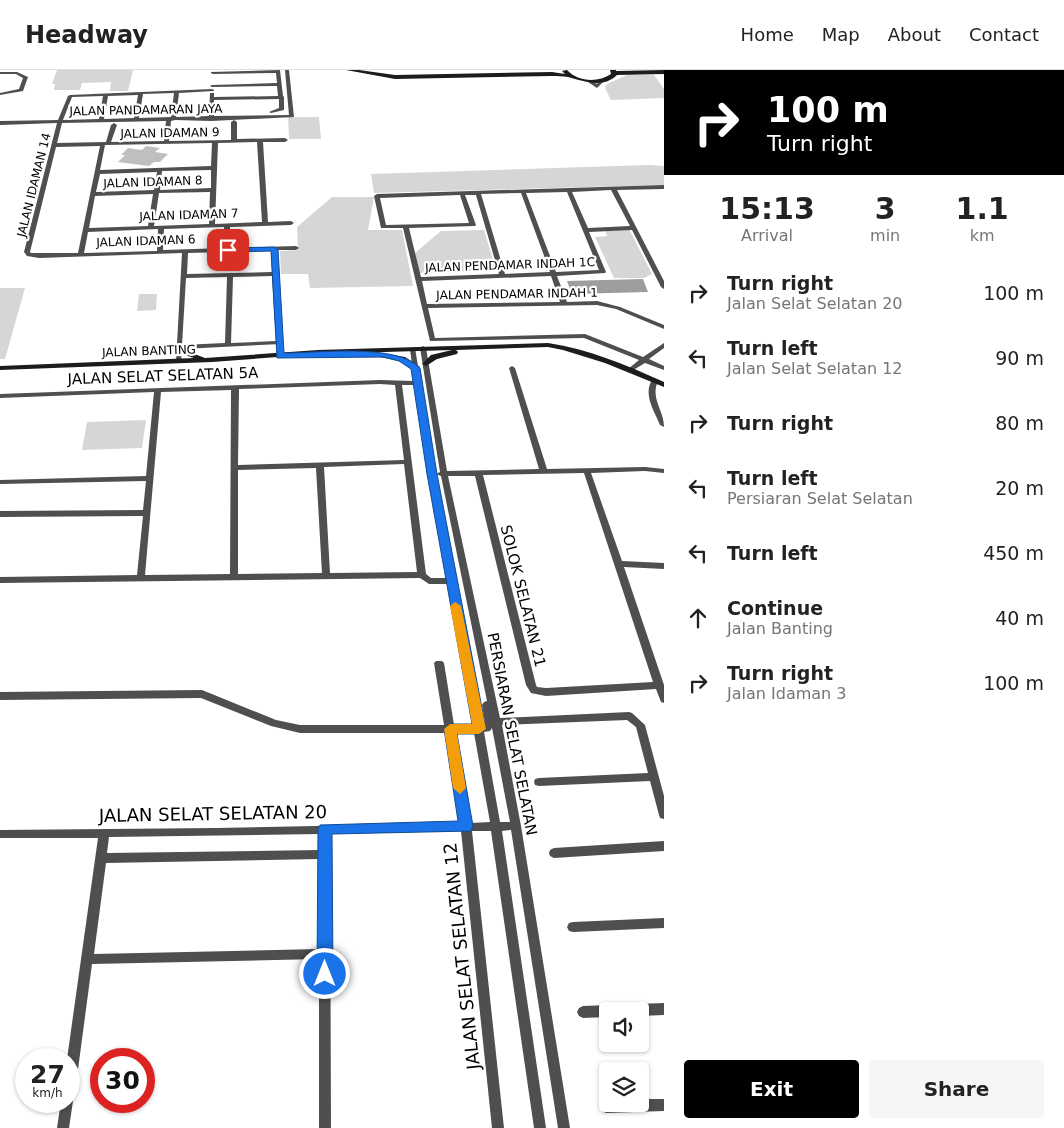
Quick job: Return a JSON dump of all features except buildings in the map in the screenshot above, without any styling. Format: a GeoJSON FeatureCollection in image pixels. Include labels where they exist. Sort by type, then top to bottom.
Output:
{"type":"FeatureCollection","features":[{"type":"Feature","properties":{"kind":"main road"},"geometry":{"type":"LineString","coordinates":[[350,70],[395,77],[567,73],[590,81],[612,77],[613,71],[664,72]]}},
{"type":"Feature","properties":{"kind":"main road"},"geometry":{"type":"LineString","coordinates":[[366,70],[405,74],[560,70]]}},
{"type":"Feature","properties":{"kind":"main road"},"geometry":{"type":"LineString","coordinates":[[382,352],[424,345],[432,340]]}},
{"type":"Feature","properties":{"kind":"main road","name":"JALAN BANTING"},"geometry":{"type":"LineString","coordinates":[[423,351],[542,345],[568,348],[630,370],[664,385]]}},
{"type":"Feature","properties":{"kind":"main road"},"geometry":{"type":"LineString","coordinates":[[157,362],[179,349],[195,357],[212,360]]}},
{"type":"Feature","properties":{"kind":"main road","name":"JALAN BANTING"},"geometry":{"type":"LineString","coordinates":[[0,368],[414,351],[455,352],[545,349],[580,352]]}},
{"type":"Feature","properties":{"kind":"main road"},"geometry":{"type":"LineString","coordinates":[[382,352],[421,366],[434,357],[455,352]]}},
{"type":"Feature","properties":{"kind":"street","name":"JALAN PANDAMARAN JAYA"},"geometry":{"type":"LineString","coordinates":[[0,123],[114,125],[211,116],[292,116],[287,70]]}},
{"type":"Feature","properties":{"kind":"street"},"geometry":{"type":"LineString","coordinates":[[278,71],[282,109],[278,112],[211,116],[213,72],[278,71]]}},
{"type":"Feature","properties":{"kind":"street"},"geometry":{"type":"LineString","coordinates":[[0,72],[17,73],[26,78],[21,90],[0,94]]}},
{"type":"Feature","properties":{"kind":"street"},"geometry":{"type":"LineString","coordinates":[[590,81],[597,87],[602,80]]}},
{"type":"Feature","properties":{"kind":"street"},"geometry":{"type":"LineString","coordinates":[[101,121],[106,94],[177,92],[280,84]]}},
{"type":"Feature","properties":{"kind":"street"},"geometry":{"type":"LineString","coordinates":[[136,120],[142,92]]}},
{"type":"Feature","properties":{"kind":"street"},"geometry":{"type":"LineString","coordinates":[[166,143],[177,92]]}},
{"type":"Feature","properties":{"kind":"street","name":"JALAN IDAMAN 14"},"geometry":{"type":"LineString","coordinates":[[27,252],[60,124],[70,96],[106,94]]}},
{"type":"Feature","properties":{"kind":"street"},"geometry":{"type":"LineString","coordinates":[[212,99],[282,98]]}},
{"type":"Feature","properties":{"kind":"street","name":"JALAN PANDAMARAN JAYA"},"geometry":{"type":"LineString","coordinates":[[60,124],[136,120],[284,121]]}},
{"type":"Feature","properties":{"kind":"street"},"geometry":{"type":"LineString","coordinates":[[234,122],[234,141]]}},
{"type":"Feature","properties":{"kind":"street"},"geometry":{"type":"LineString","coordinates":[[81,254],[88,227],[97,172],[114,125]]}},
{"type":"Feature","properties":{"kind":"street","name":"JALAN IDAMAN 9"},"geometry":{"type":"LineString","coordinates":[[54,146],[285,140]]}},
{"type":"Feature","properties":{"kind":"street"},"geometry":{"type":"LineString","coordinates":[[260,141],[265,223]]}},
{"type":"Feature","properties":{"kind":"street"},"geometry":{"type":"LineString","coordinates":[[212,225],[215,142]]}},
{"type":"Feature","properties":{"kind":"street"},"geometry":{"type":"LineString","coordinates":[[97,172],[214,168]]}},
{"type":"Feature","properties":{"kind":"street"},"geometry":{"type":"LineString","coordinates":[[151,225],[160,170]]}},
{"type":"Feature","properties":{"kind":"street"},"geometry":{"type":"LineString","coordinates":[[462,194],[473,225],[383,227],[377,196],[662,187],[664,195]]}},
{"type":"Feature","properties":{"kind":"street","name":"JALAN IDAMAN 8"},"geometry":{"type":"LineString","coordinates":[[93,196],[213,190]]}},
{"type":"Feature","properties":{"kind":"street"},"geometry":{"type":"LineString","coordinates":[[614,190],[664,287]]}},
{"type":"Feature","properties":{"kind":"street","name":"JALAN PENDAMAR INDAH 1C"},"geometry":{"type":"LineString","coordinates":[[418,279],[603,272],[569,191]]}},
{"type":"Feature","properties":{"kind":"street"},"geometry":{"type":"LineString","coordinates":[[523,192],[564,303]]}},
{"type":"Feature","properties":{"kind":"street"},"geometry":{"type":"LineString","coordinates":[[478,193],[503,276]]}},
{"type":"Feature","properties":{"kind":"street","name":"JALAN IDAMAN 7"},"geometry":{"type":"LineString","coordinates":[[88,227],[291,223]]}},
{"type":"Feature","properties":{"kind":"street"},"geometry":{"type":"LineString","coordinates":[[227,224],[228,250]]}},
{"type":"Feature","properties":{"kind":"street"},"geometry":{"type":"LineString","coordinates":[[160,252],[161,227]]}},
{"type":"Feature","properties":{"kind":"street","name":"JALAN PENDAMAR INDAH 1"},"geometry":{"type":"LineString","coordinates":[[406,227],[432,340]]}},
{"type":"Feature","properties":{"kind":"street"},"geometry":{"type":"LineString","coordinates":[[586,230],[634,228]]}},
{"type":"Feature","properties":{"kind":"street","name":"JALAN IDAMAN 6"},"geometry":{"type":"LineString","coordinates":[[27,252],[33,256],[296,248]]}},
{"type":"Feature","properties":{"kind":"street"},"geometry":{"type":"LineString","coordinates":[[274,249],[280,356]]}},
{"type":"Feature","properties":{"kind":"street"},"geometry":{"type":"LineString","coordinates":[[178,362],[185,252]]}},
{"type":"Feature","properties":{"kind":"street"},"geometry":{"type":"LineString","coordinates":[[184,276],[274,274]]}},
{"type":"Feature","properties":{"kind":"street"},"geometry":{"type":"LineString","coordinates":[[228,345],[230,275]]}},
{"type":"Feature","properties":{"kind":"street","name":"JALAN PENDAMAR INDAH 1"},"geometry":{"type":"LineString","coordinates":[[425,306],[604,304],[664,327]]}},
{"type":"Feature","properties":{"kind":"street"},"geometry":{"type":"LineString","coordinates":[[432,340],[585,336],[664,368]]}},
{"type":"Feature","properties":{"kind":"street"},"geometry":{"type":"LineString","coordinates":[[179,349],[279,343]]}},
{"type":"Feature","properties":{"kind":"street"},"geometry":{"type":"LineString","coordinates":[[630,370],[664,345]]}},
{"type":"Feature","properties":{"kind":"street","name":"PERSIARAN SELAT SELATAN"},"geometry":{"type":"LineString","coordinates":[[414,351],[421,366],[496,722],[516,826],[564,1128]]}},
{"type":"Feature","properties":{"kind":"street","name":"PERSIARAN SELAT SELATAN"},"geometry":{"type":"LineString","coordinates":[[423,351],[418,383],[450,581],[496,826],[540,1128]]}},
{"type":"Feature","properties":{"kind":"street"},"geometry":{"type":"LineString","coordinates":[[512,368],[544,472]]}},
{"type":"Feature","properties":{"kind":"street"},"geometry":{"type":"LineString","coordinates":[[654,381],[650,387],[651,395],[664,425]]}},
{"type":"Feature","properties":{"kind":"street"},"geometry":{"type":"LineString","coordinates":[[398,382],[422,575],[428,581],[450,581]]}},
{"type":"Feature","properties":{"kind":"street","name":"JALAN SELAT SELATAN 5A"},"geometry":{"type":"LineString","coordinates":[[0,396],[235,387],[418,383]]}},
{"type":"Feature","properties":{"kind":"street"},"geometry":{"type":"LineString","coordinates":[[234,576],[235,387]]}},
{"type":"Feature","properties":{"kind":"street"},"geometry":{"type":"LineString","coordinates":[[141,577],[158,390]]}},
{"type":"Feature","properties":{"kind":"street"},"geometry":{"type":"LineString","coordinates":[[234,468],[408,462]]}},
{"type":"Feature","properties":{"kind":"street"},"geometry":{"type":"LineString","coordinates":[[320,465],[326,575]]}},
{"type":"Feature","properties":{"kind":"street"},"geometry":{"type":"LineString","coordinates":[[432,474],[645,469],[664,471]]}},
{"type":"Feature","properties":{"kind":"street"},"geometry":{"type":"LineString","coordinates":[[587,471],[620,564],[664,699]]}},
{"type":"Feature","properties":{"kind":"street","name":"SOLOK SELATAN 21"},"geometry":{"type":"LineString","coordinates":[[479,474],[531,685],[534,690],[546,692],[659,685]]}},
{"type":"Feature","properties":{"kind":"street"},"geometry":{"type":"LineString","coordinates":[[0,482],[150,478]]}},
{"type":"Feature","properties":{"kind":"street"},"geometry":{"type":"LineString","coordinates":[[0,514],[146,513]]}},
{"type":"Feature","properties":{"kind":"street"},"geometry":{"type":"LineString","coordinates":[[620,564],[664,566]]}},
{"type":"Feature","properties":{"kind":"street"},"geometry":{"type":"LineString","coordinates":[[0,580],[422,575]]}},
{"type":"Feature","properties":{"kind":"street","name":"JALAN SELAT SELATAN 12"},"geometry":{"type":"LineString","coordinates":[[439,663],[466,826],[498,1128]]}},
{"type":"Feature","properties":{"kind":"street"},"geometry":{"type":"LineString","coordinates":[[0,696],[202,694],[274,723],[300,729],[479,729],[487,728],[490,723],[486,701],[490,692]]}},
{"type":"Feature","properties":{"kind":"street"},"geometry":{"type":"LineString","coordinates":[[496,722],[629,716],[640,725],[664,815]]}},
{"type":"Feature","properties":{"kind":"street"},"geometry":{"type":"LineString","coordinates":[[539,782],[654,777]]}},
{"type":"Feature","properties":{"kind":"street","name":"JALAN SELAT SELATAN 20"},"geometry":{"type":"LineString","coordinates":[[0,834],[104,834],[516,826]]}},
{"type":"Feature","properties":{"kind":"street"},"geometry":{"type":"LineString","coordinates":[[325,829],[325,1128]]}},
{"type":"Feature","properties":{"kind":"street"},"geometry":{"type":"LineString","coordinates":[[75,1048],[104,834]]}},
{"type":"Feature","properties":{"kind":"street"},"geometry":{"type":"LineString","coordinates":[[554,853],[664,846]]}},
{"type":"Feature","properties":{"kind":"street"},"geometry":{"type":"LineString","coordinates":[[102,858],[324,854]]}},
{"type":"Feature","properties":{"kind":"street"},"geometry":{"type":"LineString","coordinates":[[573,927],[664,923]]}},
{"type":"Feature","properties":{"kind":"street"},"geometry":{"type":"LineString","coordinates":[[88,959],[325,954]]}},
{"type":"Feature","properties":{"kind":"street"},"geometry":{"type":"LineString","coordinates":[[649,1010],[664,1010]]}},
{"type":"Feature","properties":{"kind":"street"},"geometry":{"type":"LineString","coordinates":[[583,1012],[599,1011]]}},
{"type":"Feature","properties":{"kind":"street"},"geometry":{"type":"LineString","coordinates":[[649,1106],[664,1106]]}},
{"type":"Feature","properties":{"kind":"street"},"geometry":{"type":"LineString","coordinates":[[64,1128],[66,1113]]}},
{"type":"Feature","properties":{"kind":"shaded area"},"geometry":{"type":"Polygon","coordinates":[[[57,70],[133,70],[128,91],[110,91],[111,82],[82,83],[80,90],[54,90],[55,84],[52,84],[57,70]]]}},
{"type":"Feature","properties":{"kind":"shaded area"},"geometry":{"type":"Polygon","coordinates":[[[627,75],[654,75],[664,89],[664,98],[611,100],[605,88],[607,84],[627,75]]]}},
{"type":"Feature","properties":{"kind":"shaded area"},"geometry":{"type":"Polygon","coordinates":[[[288,117],[319,117],[321,139],[289,139],[288,117]]]}},
{"type":"Feature","properties":{"kind":"shaded area"},"geometry":{"type":"Polygon","coordinates":[[[664,166],[664,185],[374,193],[371,174],[664,166]]]}},
{"type":"Feature","properties":{"kind":"shaded area"},"geometry":{"type":"Polygon","coordinates":[[[332,197],[374,197],[368,230],[402,230],[413,286],[310,288],[308,274],[281,274],[280,251],[298,250],[297,227],[332,197]]]}},
{"type":"Feature","properties":{"kind":"shaded area"},"geometry":{"type":"Polygon","coordinates":[[[629,229],[652,274],[644,278],[614,278],[595,237],[607,236],[605,230],[629,229]]]}},
{"type":"Feature","properties":{"kind":"shaded area"},"geometry":{"type":"Polygon","coordinates":[[[484,230],[496,270],[419,273],[415,253],[441,231],[484,230]]]}},
{"type":"Feature","properties":{"kind":"shaded area"},"geometry":{"type":"Polygon","coordinates":[[[643,279],[648,292],[572,294],[567,281],[643,279]]]}},
{"type":"Feature","properties":{"kind":"shaded area"},"geometry":{"type":"Polygon","coordinates":[[[0,288],[25,288],[5,359],[0,359],[0,288]]]}},
{"type":"Feature","properties":{"kind":"shaded area"},"geometry":{"type":"Polygon","coordinates":[[[139,294],[157,294],[156,310],[137,311],[139,294]]]}},
{"type":"Feature","properties":{"kind":"shaded area"},"geometry":{"type":"Polygon","coordinates":[[[146,420],[142,448],[82,450],[87,422],[146,420]]]}},
{"type":"Feature","properties":{"kind":"slow traffic"},"geometry":{"type":"LineString","coordinates":[[455,606],[479,729],[450,729],[460,788]]}},
{"type":"Feature","properties":{"kind":"route"},"geometry":{"type":"LineString","coordinates":[[228,250],[274,249],[280,356],[383,355],[402,359],[416,368],[450,581],[479,729],[450,729],[466,826],[325,829],[325,974]]}}]}
